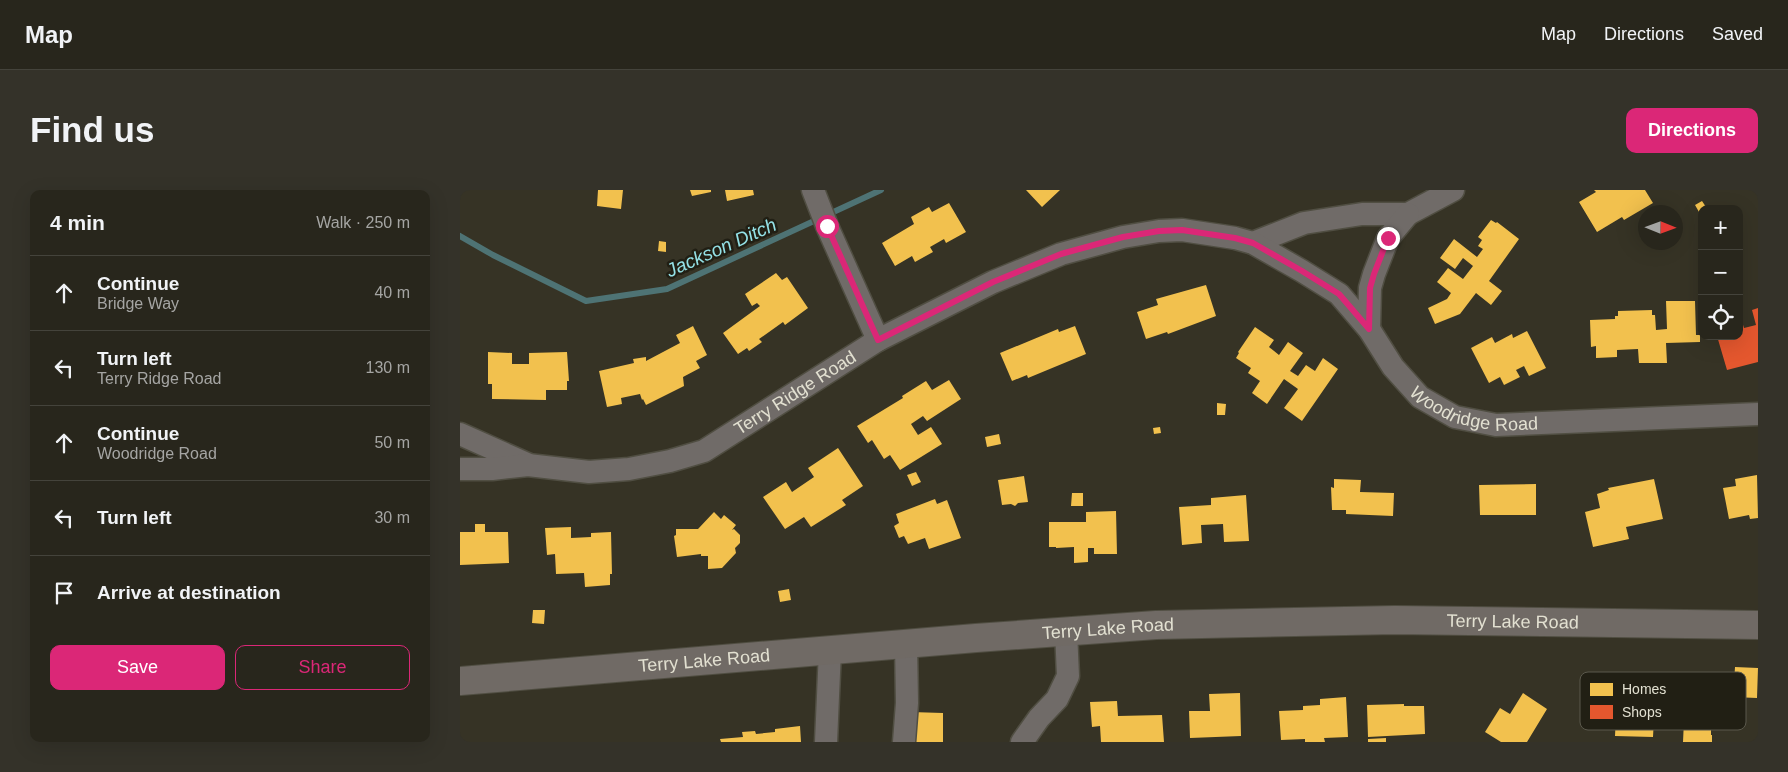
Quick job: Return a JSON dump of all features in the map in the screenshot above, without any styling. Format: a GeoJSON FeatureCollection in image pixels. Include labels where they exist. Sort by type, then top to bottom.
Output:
{"type":"FeatureCollection","features":[{"type":"Feature","properties":{"kind":"main road","name":"Terry Lake Road"},"geometry":{"type":"LineString","coordinates":[[460,681],[906,643],[1156,625],[1395,620],[1758,625]]}},
{"type":"Feature","properties":{"kind":"street"},"geometry":{"type":"LineString","coordinates":[[1369,329],[1370,288],[1388,238],[1408,214],[1453,190]]}},
{"type":"Feature","properties":{"kind":"street"},"geometry":{"type":"LineString","coordinates":[[816,196],[827,226],[878,340]]}},
{"type":"Feature","properties":{"kind":"street"},"geometry":{"type":"LineString","coordinates":[[1253,243],[1304,222],[1362,214],[1408,214]]}},
{"type":"Feature","properties":{"kind":"street","name":"Terry Ridge Road"},"geometry":{"type":"LineString","coordinates":[[460,469],[492,469],[528,465],[588,472],[629,469],[670,462],[704,451],[878,340],[993,282],[1061,254],[1123,237],[1159,231],[1182,230],[1235,238],[1253,243]]}},
{"type":"Feature","properties":{"kind":"street","name":"Woodridge Road"},"geometry":{"type":"LineString","coordinates":[[1253,243],[1339,294],[1369,329],[1393,367],[1420,397],[1455,417],[1496,425],[1758,414]]}},
{"type":"Feature","properties":{"kind":"street","name":"Terry Ridge Road"},"geometry":{"type":"LineString","coordinates":[[460,434],[528,465]]}},
{"type":"Feature","properties":{"kind":"street"},"geometry":{"type":"LineString","coordinates":[[1022,742],[1039,718],[1057,698],[1068,676],[1066,631]]}},
{"type":"Feature","properties":{"kind":"street"},"geometry":{"type":"LineString","coordinates":[[904,742],[906,643]]}},
{"type":"Feature","properties":{"kind":"street"},"geometry":{"type":"LineString","coordinates":[[826,742],[830,650]]}},
{"type":"Feature","properties":{"kind":"building: Homes"},"geometry":{"type":"Polygon","coordinates":[[[598,190],[623,190],[621,209],[597,206],[598,190]]]}},
{"type":"Feature","properties":{"kind":"building: Homes"},"geometry":{"type":"Polygon","coordinates":[[[690,190],[711,190],[711,192],[692,196],[690,190]]]}},
{"type":"Feature","properties":{"kind":"building: Homes"},"geometry":{"type":"Polygon","coordinates":[[[725,190],[753,190],[754,195],[727,201],[725,190]]]}},
{"type":"Feature","properties":{"kind":"building: Homes"},"geometry":{"type":"Polygon","coordinates":[[[1026,190],[1060,190],[1042,207],[1026,190]]]}},
{"type":"Feature","properties":{"kind":"building: Homes"},"geometry":{"type":"Polygon","coordinates":[[[1594,190],[1645,190],[1653,203],[1650,205],[1638,205],[1638,212],[1624,220],[1622,217],[1597,232],[1579,202],[1596,192],[1594,190]]]}},
{"type":"Feature","properties":{"kind":"building: Homes"},"geometry":{"type":"Polygon","coordinates":[[[1702,201],[1705,205],[1698,205],[1698,210],[1695,205],[1702,201]]]}},
{"type":"Feature","properties":{"kind":"building: Homes"},"geometry":{"type":"Polygon","coordinates":[[[949,203],[966,232],[946,243],[944,239],[930,247],[933,252],[915,262],[912,256],[895,266],[882,243],[914,224],[911,217],[929,207],[932,212],[949,203]]]}},
{"type":"Feature","properties":{"kind":"building: Homes"},"geometry":{"type":"Polygon","coordinates":[[[1491,220],[1497,222],[1519,239],[1489,281],[1502,291],[1491,305],[1476,293],[1460,314],[1435,324],[1428,308],[1447,299],[1451,293],[1437,282],[1448,268],[1463,279],[1473,266],[1463,258],[1455,269],[1440,258],[1454,239],[1477,257],[1483,249],[1478,246],[1482,240],[1478,237],[1491,220]]]}},
{"type":"Feature","properties":{"kind":"building: Homes"},"geometry":{"type":"Polygon","coordinates":[[[659,241],[666,242],[666,252],[658,251],[659,241]]]}},
{"type":"Feature","properties":{"kind":"building: Homes"},"geometry":{"type":"Polygon","coordinates":[[[776,273],[782,280],[787,277],[808,308],[785,325],[783,322],[759,339],[762,342],[749,351],[747,348],[738,354],[723,333],[760,306],[757,303],[752,306],[745,294],[776,273]]]}},
{"type":"Feature","properties":{"kind":"building: Homes"},"geometry":{"type":"Polygon","coordinates":[[[1206,285],[1216,316],[1168,334],[1167,332],[1146,339],[1137,312],[1158,305],[1156,299],[1206,285]]]}},
{"type":"Feature","properties":{"kind":"building: Homes"},"geometry":{"type":"Polygon","coordinates":[[[1666,301],[1695,301],[1696,335],[1698,335],[1700,342],[1666,343],[1667,363],[1639,363],[1638,349],[1617,350],[1617,357],[1596,358],[1596,346],[1591,347],[1590,320],[1615,319],[1615,316],[1618,316],[1618,311],[1652,310],[1652,315],[1655,315],[1656,330],[1667,329],[1666,301]]]}},
{"type":"Feature","properties":{"kind":"building: Homes"},"geometry":{"type":"Polygon","coordinates":[[[693,326],[707,355],[696,361],[700,368],[683,377],[684,386],[646,405],[640,394],[621,398],[622,404],[607,407],[599,371],[634,363],[633,359],[646,357],[646,361],[680,343],[676,335],[693,326]]]}},
{"type":"Feature","properties":{"kind":"building: Homes"},"geometry":{"type":"Polygon","coordinates":[[[1075,326],[1086,354],[1028,378],[1027,375],[1012,381],[1000,353],[1058,329],[1059,332],[1075,326]]]}},
{"type":"Feature","properties":{"kind":"building: Homes"},"geometry":{"type":"Polygon","coordinates":[[[1255,327],[1274,340],[1269,347],[1279,355],[1288,342],[1303,353],[1290,371],[1298,376],[1306,365],[1315,371],[1323,358],[1338,369],[1302,421],[1284,408],[1298,389],[1284,379],[1267,404],[1252,393],[1260,381],[1248,373],[1251,368],[1236,358],[1255,327]]]}},
{"type":"Feature","properties":{"kind":"building: Homes"},"geometry":{"type":"Polygon","coordinates":[[[1527,331],[1546,368],[1529,376],[1524,366],[1516,370],[1520,377],[1504,385],[1500,377],[1489,383],[1471,348],[1492,337],[1495,343],[1512,334],[1513,338],[1527,331]]]}},
{"type":"Feature","properties":{"kind":"building: Homes"},"geometry":{"type":"Polygon","coordinates":[[[488,352],[512,353],[512,364],[529,364],[529,353],[567,352],[569,381],[567,381],[567,390],[546,390],[546,400],[492,399],[492,384],[488,384],[488,352]]]}},
{"type":"Feature","properties":{"kind":"building: Homes"},"geometry":{"type":"Polygon","coordinates":[[[949,380],[961,399],[927,421],[923,416],[911,424],[918,435],[931,427],[942,444],[900,470],[890,455],[884,459],[872,440],[868,443],[857,426],[903,398],[902,396],[926,381],[932,390],[949,380]]]}},
{"type":"Feature","properties":{"kind":"building: Homes"},"geometry":{"type":"Polygon","coordinates":[[[1217,403],[1226,404],[1225,415],[1217,415],[1217,403]]]}},
{"type":"Feature","properties":{"kind":"building: Homes"},"geometry":{"type":"Polygon","coordinates":[[[1160,427],[1161,433],[1154,434],[1153,428],[1160,427]]]}},
{"type":"Feature","properties":{"kind":"building: Homes"},"geometry":{"type":"Polygon","coordinates":[[[999,434],[1001,444],[987,447],[985,437],[999,434]]]}},
{"type":"Feature","properties":{"kind":"building: Homes"},"geometry":{"type":"Polygon","coordinates":[[[838,448],[863,486],[842,500],[846,505],[811,527],[804,517],[785,529],[763,497],[786,482],[792,492],[814,477],[808,468],[838,448]]]}},
{"type":"Feature","properties":{"kind":"building: Homes"},"geometry":{"type":"Polygon","coordinates":[[[916,472],[921,482],[912,486],[907,475],[916,472]]]}},
{"type":"Feature","properties":{"kind":"building: Homes"},"geometry":{"type":"Polygon","coordinates":[[[1757,475],[1758,518],[1750,519],[1749,515],[1729,519],[1723,488],[1736,486],[1735,479],[1757,475]]]}},
{"type":"Feature","properties":{"kind":"building: Homes"},"geometry":{"type":"Polygon","coordinates":[[[1024,476],[1028,502],[1018,503],[1015,506],[1011,504],[1002,505],[998,480],[1024,476]]]}},
{"type":"Feature","properties":{"kind":"building: Homes"},"geometry":{"type":"Polygon","coordinates":[[[1334,479],[1361,480],[1360,492],[1394,493],[1393,516],[1346,514],[1346,510],[1332,510],[1331,487],[1334,488],[1334,479]]]}},
{"type":"Feature","properties":{"kind":"building: Homes"},"geometry":{"type":"Polygon","coordinates":[[[1654,479],[1663,519],[1626,527],[1629,539],[1593,547],[1585,512],[1600,508],[1597,494],[1609,490],[1608,488],[1654,479]]]}},
{"type":"Feature","properties":{"kind":"building: Homes"},"geometry":{"type":"Polygon","coordinates":[[[1536,484],[1536,515],[1480,515],[1479,485],[1536,484]]]}},
{"type":"Feature","properties":{"kind":"building: Homes"},"geometry":{"type":"Polygon","coordinates":[[[1072,493],[1083,493],[1083,506],[1071,506],[1072,493]]]}},
{"type":"Feature","properties":{"kind":"building: Homes"},"geometry":{"type":"Polygon","coordinates":[[[1246,495],[1249,541],[1224,542],[1223,524],[1201,525],[1202,543],[1182,545],[1179,507],[1211,505],[1211,498],[1246,495]]]}},
{"type":"Feature","properties":{"kind":"building: Homes"},"geometry":{"type":"Polygon","coordinates":[[[935,499],[937,504],[947,500],[961,538],[929,549],[925,538],[908,544],[904,536],[899,538],[894,526],[899,523],[896,514],[935,499]]]}},
{"type":"Feature","properties":{"kind":"building: Homes"},"geometry":{"type":"Polygon","coordinates":[[[1116,511],[1117,554],[1094,554],[1094,548],[1088,548],[1088,562],[1074,563],[1074,547],[1049,547],[1049,522],[1086,522],[1086,512],[1116,511]]]}},
{"type":"Feature","properties":{"kind":"building: Homes"},"geometry":{"type":"Polygon","coordinates":[[[714,512],[721,519],[724,515],[736,525],[732,530],[734,529],[740,535],[740,543],[735,548],[736,553],[722,568],[708,569],[708,556],[701,556],[701,554],[677,557],[674,536],[676,535],[676,529],[698,529],[714,512]]]}},
{"type":"Feature","properties":{"kind":"building: Homes"},"geometry":{"type":"Polygon","coordinates":[[[475,524],[485,524],[485,532],[508,532],[509,563],[460,565],[460,532],[475,532],[475,524]]]}},
{"type":"Feature","properties":{"kind":"building: Homes"},"geometry":{"type":"Polygon","coordinates":[[[571,527],[571,538],[591,537],[591,533],[611,532],[612,574],[610,574],[610,585],[585,587],[584,573],[556,574],[555,554],[547,555],[545,528],[571,527]]]}},
{"type":"Feature","properties":{"kind":"building: Homes"},"geometry":{"type":"Polygon","coordinates":[[[789,589],[791,600],[780,602],[778,591],[789,589]]]}},
{"type":"Feature","properties":{"kind":"building: Homes"},"geometry":{"type":"Polygon","coordinates":[[[533,610],[545,610],[544,624],[532,623],[533,610]]]}},
{"type":"Feature","properties":{"kind":"building: Homes"},"geometry":{"type":"Polygon","coordinates":[[[1735,667],[1758,668],[1757,698],[1746,698],[1746,672],[1735,672],[1735,667]]]}},
{"type":"Feature","properties":{"kind":"building: Homes"},"geometry":{"type":"Polygon","coordinates":[[[1240,693],[1241,736],[1190,738],[1189,711],[1210,711],[1209,694],[1240,693]]]}},
{"type":"Feature","properties":{"kind":"building: Homes"},"geometry":{"type":"Polygon","coordinates":[[[1523,693],[1547,709],[1527,742],[1501,742],[1485,732],[1500,708],[1510,714],[1523,693]]]}},
{"type":"Feature","properties":{"kind":"building: Homes"},"geometry":{"type":"Polygon","coordinates":[[[1346,697],[1348,737],[1324,738],[1325,742],[1305,742],[1305,739],[1281,740],[1279,711],[1303,710],[1303,706],[1320,705],[1320,699],[1346,697]]]}},
{"type":"Feature","properties":{"kind":"building: Homes"},"geometry":{"type":"Polygon","coordinates":[[[1117,701],[1118,716],[1162,715],[1164,742],[1101,742],[1100,726],[1092,727],[1090,702],[1117,701]]]}},
{"type":"Feature","properties":{"kind":"building: Homes"},"geometry":{"type":"Polygon","coordinates":[[[1404,704],[1404,706],[1424,706],[1425,734],[1368,737],[1367,705],[1404,704]]]}},
{"type":"Feature","properties":{"kind":"building: Homes"},"geometry":{"type":"Polygon","coordinates":[[[911,712],[943,713],[943,742],[911,742],[911,712]]]}},
{"type":"Feature","properties":{"kind":"building: Homes"},"geometry":{"type":"Polygon","coordinates":[[[800,726],[801,742],[721,742],[720,739],[743,737],[742,732],[755,731],[756,734],[775,732],[775,729],[800,726]]]}},
{"type":"Feature","properties":{"kind":"building: Homes"},"geometry":{"type":"Polygon","coordinates":[[[1615,730],[1653,730],[1653,737],[1615,736],[1615,730]]]}},
{"type":"Feature","properties":{"kind":"building: Homes"},"geometry":{"type":"Polygon","coordinates":[[[1684,730],[1711,730],[1712,742],[1683,742],[1684,730]]]}},
{"type":"Feature","properties":{"kind":"building: Homes"},"geometry":{"type":"Polygon","coordinates":[[[1386,738],[1386,742],[1368,742],[1368,739],[1386,738]]]}},
{"type":"Feature","properties":{"kind":"building: Shops"},"geometry":{"type":"Polygon","coordinates":[[[1758,308],[1758,362],[1727,370],[1718,340],[1743,340],[1743,325],[1744,328],[1756,325],[1752,310],[1758,308]]]}},
{"type":"Feature","properties":{"kind":"waterway","name":"Jackson Ditch"},"geometry":{"type":"LineString","coordinates":[[460,236],[493,255],[586,301],[667,289],[881,190]]}},
{"type":"Feature","properties":{"kind":"route"},"geometry":{"type":"LineString","coordinates":[[827,226],[878,340],[993,282],[1061,254],[1123,237],[1159,231],[1182,230],[1235,238],[1253,243],[1339,294],[1369,329],[1370,288],[1388,238]]}}]}
